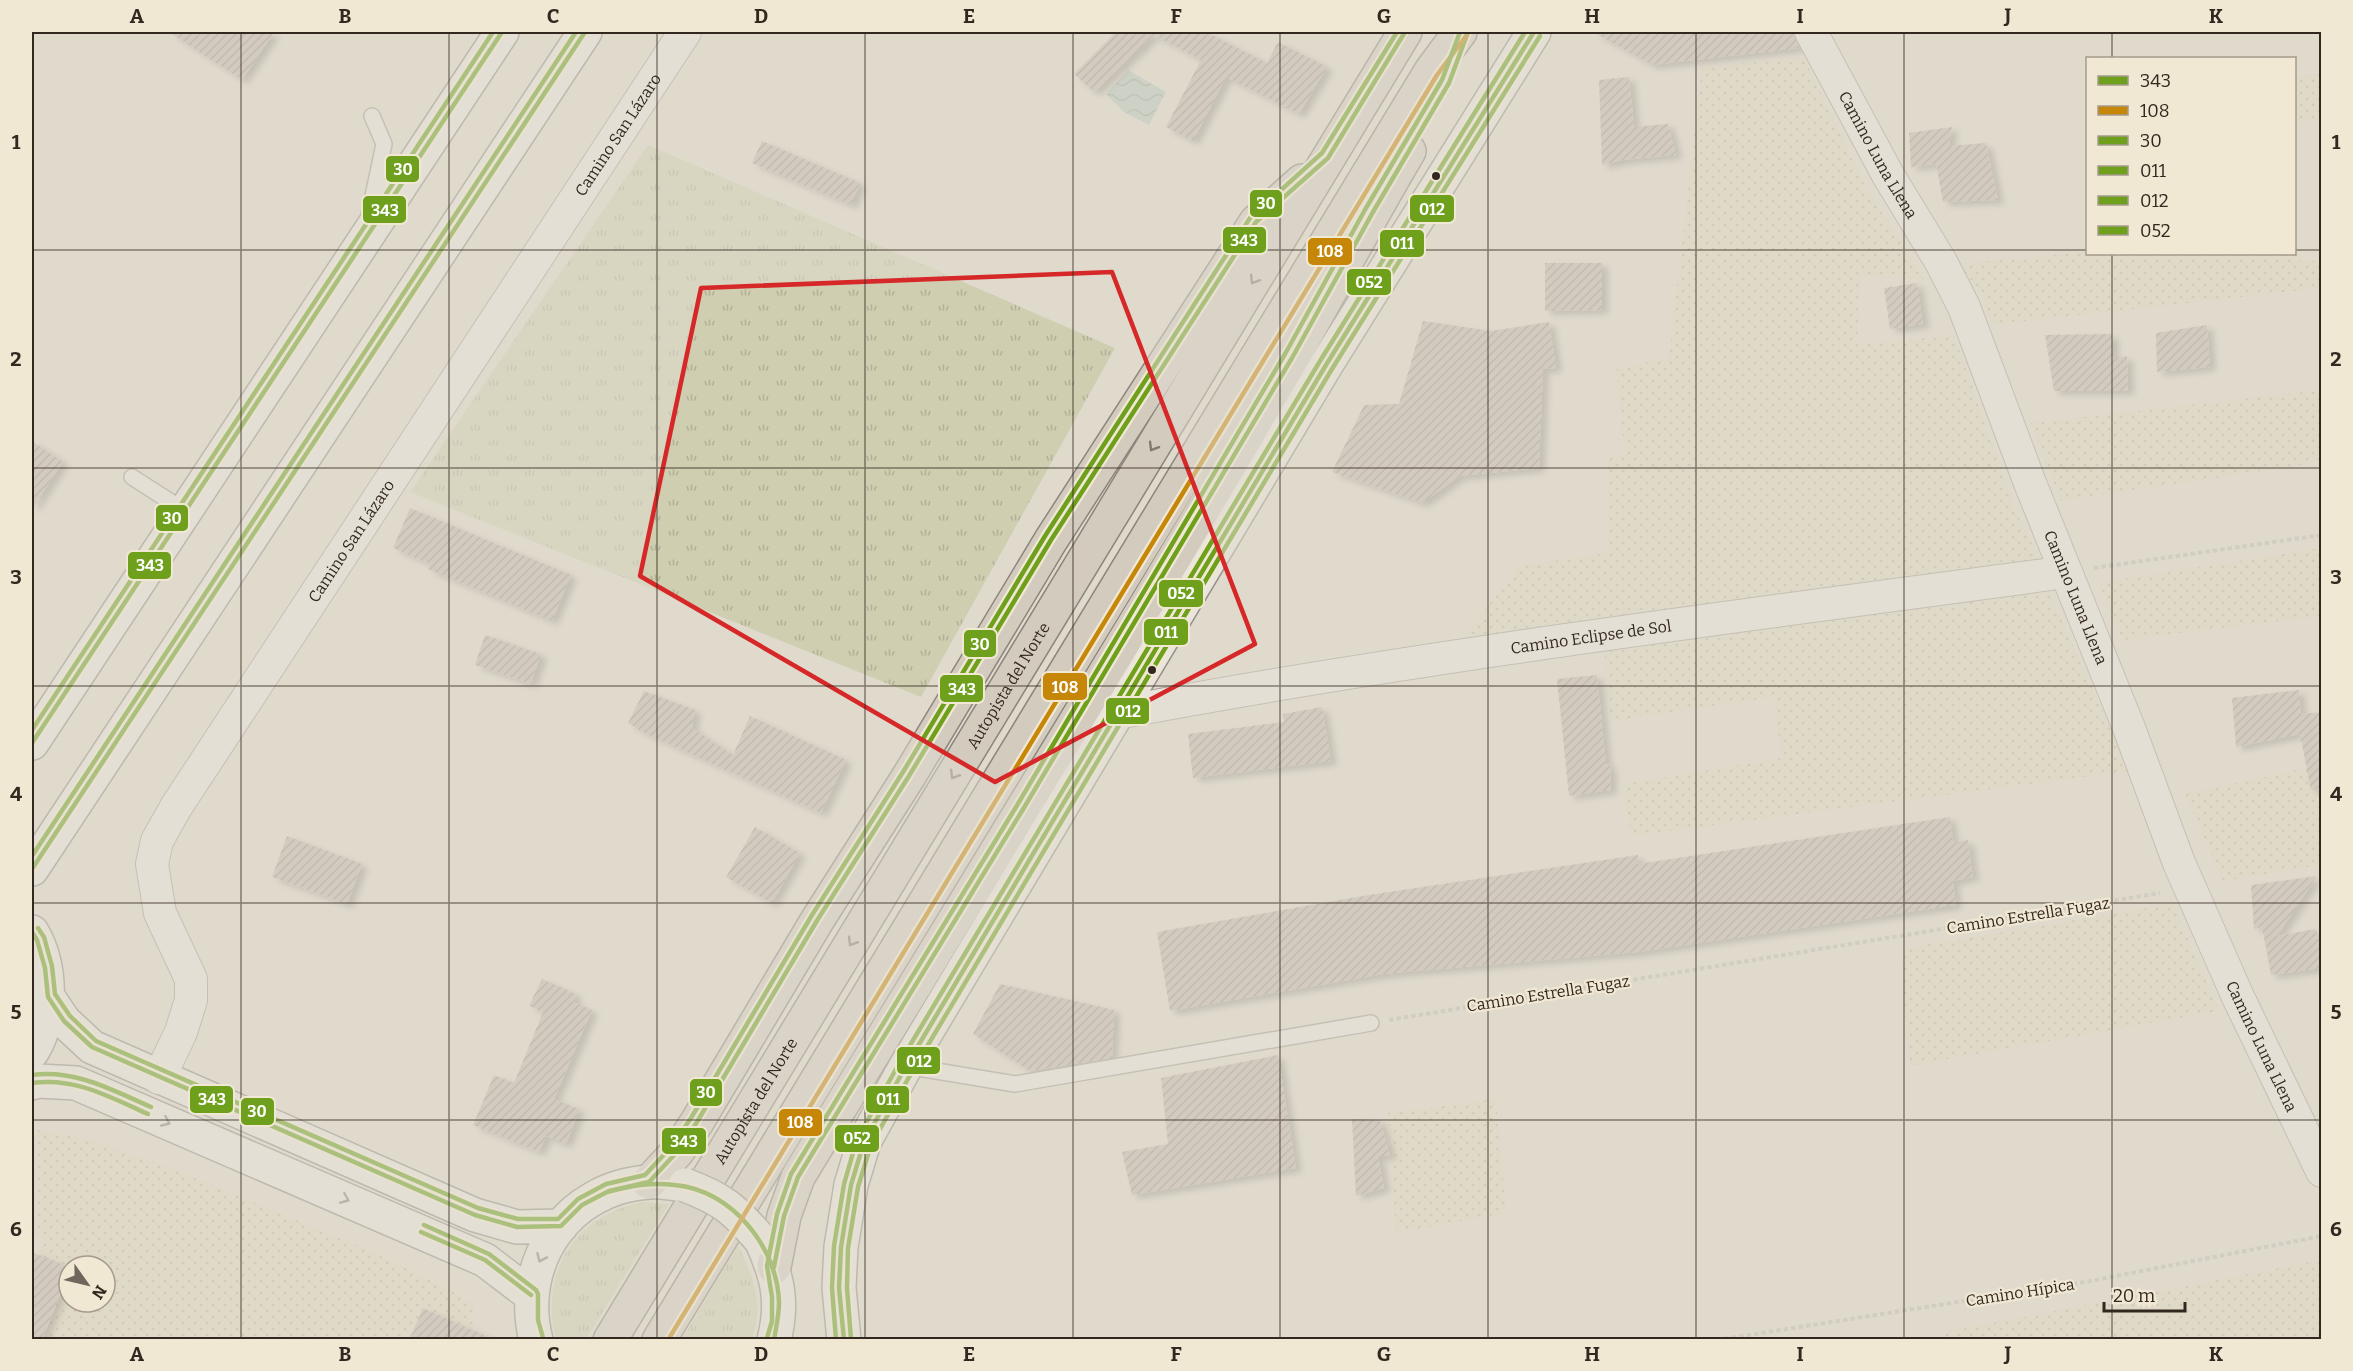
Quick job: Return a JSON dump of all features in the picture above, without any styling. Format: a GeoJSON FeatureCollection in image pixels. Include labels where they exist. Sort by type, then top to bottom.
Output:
{"type":"FeatureCollection","features":[{"type":"Feature","properties":{"kind":"highway","name":"Autopista del Norte"},"geometry":{"type":"LineString","coordinates":[[610,1340],[1405,32]]}},
{"type":"Feature","properties":{"kind":"highway"},"geometry":{"type":"LineString","coordinates":[[659,1340],[1424,81],[1460,32]]}},
{"type":"Feature","properties":{"kind":"highway"},"geometry":{"type":"LineString","coordinates":[[774,1267],[784,1216],[798,1177],[1028,801],[1293,358],[1372,212],[1449,84],[1468,32]]}},
{"type":"Feature","properties":{"kind":"highway"},"geometry":{"type":"LineString","coordinates":[[649,1182],[677,1152],[697,1122],[818,919],[909,776],[1051,540],[1256,222],[1328,158]]}},
{"type":"Feature","properties":{"kind":"main road"},"geometry":{"type":"LineString","coordinates":[[32,743],[502,32]]}},
{"type":"Feature","properties":{"kind":"main road"},"geometry":{"type":"LineString","coordinates":[[32,869],[585,32]]}},
{"type":"Feature","properties":{"kind":"main road"},"geometry":{"type":"LineString","coordinates":[[844,1340],[839,1288],[841,1247],[851,1185],[864,1142],[906,1066],[1326,365],[1534,32]]}},
{"type":"Feature","properties":{"kind":"main road"},"geometry":{"type":"LineString","coordinates":[[32,932],[37,940],[45,968],[48,996],[44,1023],[32,1052]]}},
{"type":"Feature","properties":{"kind":"main road"},"geometry":{"type":"LineString","coordinates":[[48,996],[64,1021],[92,1047],[159,1078],[475,1215],[517,1227],[561,1226]]}},
{"type":"Feature","properties":{"kind":"main road"},"geometry":{"type":"LineString","coordinates":[[32,1083],[39,1081],[76,1083],[485,1260],[531,1295]]}},
{"type":"Feature","properties":{"kind":"main road"},"geometry":{"type":"LineString","coordinates":[[536,1340],[531,1321],[531,1295],[539,1261],[551,1238],[582,1205],[609,1191],[649,1182],[685,1185],[715,1197],[736,1211],[759,1238],[774,1267],[779,1296],[780,1334]]}},
{"type":"Feature","properties":{"kind":"street","name":"Camino San Lázaro"},"geometry":{"type":"LineString","coordinates":[[159,1078],[181,1032],[191,1000],[191,979],[160,913],[152,864],[157,841],[685,32]]}},
{"type":"Feature","properties":{"kind":"street","name":"Camino Luna Llena"},"geometry":{"type":"LineString","coordinates":[[1811,32],[1888,175],[1941,262],[1964,308],[2129,728],[2179,863],[2238,997],[2322,1171]]}},
{"type":"Feature","properties":{"kind":"street","name":"Camino Eclipse de Sol"},"geometry":{"type":"LineString","coordinates":[[1117,713],[1206,696],[1599,635],[2066,572]]}},
{"type":"Feature","properties":{"kind":"lane"},"geometry":{"type":"LineString","coordinates":[[364,240],[384,144],[372,116]]}},
{"type":"Feature","properties":{"kind":"lane"},"geometry":{"type":"LineString","coordinates":[[132,477],[185,511]]}},
{"type":"Feature","properties":{"kind":"lane"},"geometry":{"type":"LineString","coordinates":[[906,1066],[1015,1084],[1371,1023]]}},
{"type":"Feature","properties":{"kind":"path"},"geometry":{"type":"LineString","coordinates":[[2066,572],[2322,535]]}},
{"type":"Feature","properties":{"kind":"path","name":"Camino Estrella Fugaz"},"geometry":{"type":"LineString","coordinates":[[1371,1023],[2190,888]]}},
{"type":"Feature","properties":{"kind":"path","name":"Camino Hípica"},"geometry":{"type":"LineString","coordinates":[[1717,1340],[2085,1282],[2322,1236]]}},
{"type":"Feature","properties":{"kind":"highlighted area"},"geometry":{"type":"Polygon","coordinates":[[[1112,272],[1255,644],[995,782],[640,576],[701,288],[1112,272]]]}},
{"type":"Feature","properties":{"kind":"shaded area"},"geometry":{"type":"Polygon","coordinates":[[[1804,58],[1865,185],[1924,279],[1860,277],[1857,345],[1954,335],[2016,512],[2041,561],[1863,582],[1456,646],[1520,566],[1608,553],[1607,459],[1625,454],[1616,369],[1669,358],[1702,67],[1804,58]]]}},
{"type":"Feature","properties":{"kind":"shaded area"},"geometry":{"type":"Polygon","coordinates":[[[2321,74],[2321,120],[2296,123],[2296,77],[2321,74]]]}},
{"type":"Feature","properties":{"kind":"shaded area"},"geometry":{"type":"Polygon","coordinates":[[[2296,237],[2301,262],[2321,260],[2321,288],[1991,325],[1982,294],[1958,264],[2086,252],[2086,255],[2296,255],[2296,237]]]}},
{"type":"Feature","properties":{"kind":"shaded area"},"geometry":{"type":"Polygon","coordinates":[[[2321,390],[2321,462],[2060,501],[2031,423],[2321,390]]]}},
{"type":"Feature","properties":{"kind":"shaded area"},"geometry":{"type":"Polygon","coordinates":[[[2321,548],[2321,616],[2123,640],[2099,583],[2321,548]]]}},
{"type":"Feature","properties":{"kind":"shaded area"},"geometry":{"type":"Polygon","coordinates":[[[2049,592],[2130,771],[1631,836],[1624,784],[1782,758],[1773,697],[1611,721],[1604,645],[2049,592]]]}},
{"type":"Feature","properties":{"kind":"shaded area"},"geometry":{"type":"Polygon","coordinates":[[[2321,765],[2321,865],[2223,881],[2185,794],[2321,765]]]}},
{"type":"Feature","properties":{"kind":"shaded area"},"geometry":{"type":"Polygon","coordinates":[[[2173,904],[2219,1011],[1909,1066],[1901,949],[2173,904]]]}},
{"type":"Feature","properties":{"kind":"shaded area"},"geometry":{"type":"Polygon","coordinates":[[[1496,1099],[1506,1213],[1396,1233],[1388,1113],[1496,1099]]]}},
{"type":"Feature","properties":{"kind":"shaded area"},"geometry":{"type":"Polygon","coordinates":[[[32,1129],[85,1139],[166,1166],[366,1249],[456,1293],[473,1305],[474,1330],[423,1308],[409,1339],[42,1339],[57,1302],[57,1314],[117,1314],[117,1254],[57,1254],[57,1262],[38,1255],[44,1240],[32,1234],[32,1129]]]}},
{"type":"Feature","properties":{"kind":"shaded area"},"geometry":{"type":"Polygon","coordinates":[[[2321,1260],[2321,1339],[1938,1339],[1951,1331],[2321,1260]]]}},
{"type":"Feature","properties":{"kind":"green space"},"geometry":{"type":"Polygon","coordinates":[[[648,145],[1115,348],[921,697],[410,492],[648,145]]]}},
{"type":"Feature","properties":{"kind":"green space"},"geometry":{"type":"Polygon","coordinates":[[[641,1202],[669,1204],[586,1339],[556,1339],[552,1320],[554,1282],[569,1248],[581,1233],[596,1221],[617,1210],[641,1202]]]}},
{"type":"Feature","properties":{"kind":"green space"},"geometry":{"type":"Polygon","coordinates":[[[738,1246],[756,1291],[756,1327],[752,1339],[682,1339],[738,1246]]]}},
{"type":"Feature","properties":{"kind":"water"},"geometry":{"type":"Polygon","coordinates":[[[1128,70],[1166,92],[1149,125],[1124,112],[1106,94],[1128,70]]]}},
{"type":"Feature","properties":{"kind":"building"},"geometry":{"type":"Polygon","coordinates":[[[169,32],[274,32],[242,80],[169,32]]]}},
{"type":"Feature","properties":{"kind":"building"},"geometry":{"type":"Polygon","coordinates":[[[1116,32],[1206,32],[1267,63],[1278,42],[1327,67],[1299,114],[1226,77],[1193,141],[1166,127],[1201,60],[1154,35],[1094,92],[1074,74],[1116,32]]]}},
{"type":"Feature","properties":{"kind":"building"},"geometry":{"type":"Polygon","coordinates":[[[1593,32],[1793,32],[1799,48],[1652,65],[1593,32]]]}},
{"type":"Feature","properties":{"kind":"building"},"geometry":{"type":"Polygon","coordinates":[[[1629,77],[1634,127],[1668,124],[1676,155],[1623,160],[1602,165],[1599,80],[1629,77]]]}},
{"type":"Feature","properties":{"kind":"building"},"geometry":{"type":"Polygon","coordinates":[[[1952,127],[1949,146],[1986,143],[1998,200],[1943,202],[1936,164],[1911,167],[1909,133],[1952,127]]]}},
{"type":"Feature","properties":{"kind":"building"},"geometry":{"type":"Polygon","coordinates":[[[762,141],[860,183],[851,205],[752,163],[762,141]]]}},
{"type":"Feature","properties":{"kind":"building"},"geometry":{"type":"Polygon","coordinates":[[[1545,263],[1602,263],[1602,310],[1545,311],[1545,263]]]}},
{"type":"Feature","properties":{"kind":"building"},"geometry":{"type":"Polygon","coordinates":[[[1917,283],[1923,324],[1890,329],[1884,288],[1917,283]]]}},
{"type":"Feature","properties":{"kind":"building"},"geometry":{"type":"Polygon","coordinates":[[[1423,321],[1491,331],[1549,322],[1556,368],[1543,369],[1539,468],[1460,476],[1422,503],[1332,472],[1364,405],[1399,404],[1423,321]]]}},
{"type":"Feature","properties":{"kind":"building"},"geometry":{"type":"Polygon","coordinates":[[[2207,325],[2210,367],[2157,372],[2156,333],[2207,325]]]}},
{"type":"Feature","properties":{"kind":"building"},"geometry":{"type":"Polygon","coordinates":[[[2112,334],[2113,358],[2127,356],[2128,391],[2054,391],[2045,335],[2112,334]]]}},
{"type":"Feature","properties":{"kind":"building"},"geometry":{"type":"Polygon","coordinates":[[[32,441],[63,462],[32,509],[32,441]]]}},
{"type":"Feature","properties":{"kind":"building"},"geometry":{"type":"Polygon","coordinates":[[[410,508],[571,575],[552,621],[428,569],[430,564],[393,548],[410,508]]]}},
{"type":"Feature","properties":{"kind":"building"},"geometry":{"type":"Polygon","coordinates":[[[485,635],[541,654],[531,684],[475,665],[485,635]]]}},
{"type":"Feature","properties":{"kind":"building"},"geometry":{"type":"Polygon","coordinates":[[[1597,675],[1606,764],[1610,764],[1611,790],[1569,796],[1557,679],[1597,675]]]}},
{"type":"Feature","properties":{"kind":"building"},"geometry":{"type":"Polygon","coordinates":[[[2299,690],[2301,714],[2322,712],[2322,789],[2311,790],[2300,734],[2236,747],[2232,698],[2299,690]]]}},
{"type":"Feature","properties":{"kind":"building"},"geometry":{"type":"Polygon","coordinates":[[[644,691],[695,710],[692,728],[733,755],[750,716],[846,760],[821,813],[645,733],[628,723],[644,691]]]}},
{"type":"Feature","properties":{"kind":"building"},"geometry":{"type":"Polygon","coordinates":[[[1322,707],[1331,761],[1193,778],[1188,734],[1284,722],[1283,714],[1322,707]]]}},
{"type":"Feature","properties":{"kind":"building"},"geometry":{"type":"Polygon","coordinates":[[[1950,817],[1953,842],[1968,840],[1973,877],[1953,881],[1956,905],[1638,952],[1383,974],[1170,1011],[1157,932],[1369,895],[1638,855],[1638,864],[1950,817]]]}},
{"type":"Feature","properties":{"kind":"building"},"geometry":{"type":"Polygon","coordinates":[[[755,827],[800,853],[772,903],[726,877],[755,827]]]}},
{"type":"Feature","properties":{"kind":"building"},"geometry":{"type":"Polygon","coordinates":[[[287,836],[362,864],[347,904],[272,877],[287,836]]]}},
{"type":"Feature","properties":{"kind":"building"},"geometry":{"type":"Polygon","coordinates":[[[2317,876],[2277,936],[2316,929],[2322,952],[2322,968],[2271,975],[2262,927],[2254,929],[2251,885],[2317,876]]]}},
{"type":"Feature","properties":{"kind":"building"},"geometry":{"type":"Polygon","coordinates":[[[542,979],[576,994],[573,1002],[592,1010],[554,1099],[579,1109],[575,1121],[566,1144],[546,1136],[539,1152],[473,1125],[494,1075],[514,1083],[543,1012],[529,1006],[542,979]]]}},
{"type":"Feature","properties":{"kind":"building"},"geometry":{"type":"Polygon","coordinates":[[[1000,984],[1114,1010],[1112,1058],[1030,1071],[973,1034],[1000,984]]]}},
{"type":"Feature","properties":{"kind":"building"},"geometry":{"type":"Polygon","coordinates":[[[1278,1055],[1296,1168],[1132,1195],[1122,1152],[1168,1144],[1161,1078],[1278,1055]]]}},
{"type":"Feature","properties":{"kind":"building"},"geometry":{"type":"Polygon","coordinates":[[[1352,1119],[1380,1120],[1390,1156],[1378,1156],[1384,1188],[1356,1196],[1352,1119]]]}},
{"type":"Feature","properties":{"kind":"building"},"geometry":{"type":"Polygon","coordinates":[[[32,1252],[57,1262],[57,1302],[42,1340],[32,1340],[32,1252]]]}},
{"type":"Feature","properties":{"kind":"building"},"geometry":{"type":"Polygon","coordinates":[[[423,1308],[495,1340],[409,1340],[423,1308]]]}},
{"type":"Feature","properties":{"kind":"transit line","name":"30"},"geometry":{"type":"LineString","coordinates":[[32,730],[493,32]]}},
{"type":"Feature","properties":{"kind":"transit line","name":"343"},"geometry":{"type":"LineString","coordinates":[[32,743],[502,32]]}},
{"type":"Feature","properties":{"kind":"transit line","name":"30"},"geometry":{"type":"LineString","coordinates":[[32,856],[576,32]]}},
{"type":"Feature","properties":{"kind":"transit line","name":"343"},"geometry":{"type":"LineString","coordinates":[[32,869],[585,32]]}},
{"type":"Feature","properties":{"kind":"transit line","name":"30"},"geometry":{"type":"LineString","coordinates":[[38,928],[44,937],[52,966],[55,994],[70,1016],[96,1041],[478,1208],[518,1219],[558,1219],[578,1199],[606,1184],[645,1175],[671,1147],[691,1118],[812,915],[903,772],[1045,536],[1250,218],[1322,153],[1397,32]]}},
{"type":"Feature","properties":{"kind":"transit line","name":"343"},"geometry":{"type":"LineString","coordinates":[[32,932],[37,940],[45,968],[48,997],[64,1021],[92,1047],[475,1215],[517,1227],[561,1226],[582,1205],[609,1191],[649,1182],[677,1152],[697,1122],[818,919],[909,776],[1051,540],[1256,222],[1328,158],[1405,32]]}},
{"type":"Feature","properties":{"kind":"transit line","name":"30"},"geometry":{"type":"LineString","coordinates":[[767,1338],[772,1321],[772,1297],[767,1266],[777,1214],[791,1174],[1016,807],[1285,354],[1366,208],[1442,80],[1460,32]]}},
{"type":"Feature","properties":{"kind":"transit line","name":"343"},"geometry":{"type":"LineString","coordinates":[[774,1267],[784,1216],[798,1177],[1022,811],[1292,358],[1373,212],[1449,83],[1468,32]]}},
{"type":"Feature","properties":{"kind":"transit line","name":"052"},"geometry":{"type":"LineString","coordinates":[[836,1340],[832,1288],[834,1246],[844,1184],[857,1139],[900,1062],[1320,361],[1525,32]]}},
{"type":"Feature","properties":{"kind":"transit line","name":"011"},"geometry":{"type":"LineString","coordinates":[[844,1340],[839,1288],[841,1247],[851,1185],[864,1142],[906,1066],[1326,365],[1534,32]]}},
{"type":"Feature","properties":{"kind":"transit line","name":"108"},"geometry":{"type":"LineString","coordinates":[[668,1340],[1437,75],[1466,36]]}},
{"type":"Feature","properties":{"kind":"transit line","name":"012"},"geometry":{"type":"LineString","coordinates":[[851,1339],[847,1288],[848,1248],[858,1187],[871,1145],[913,1070],[1332,369],[1540,36]]}},
{"type":"Feature","properties":{"kind":"transit line","name":"30"},"geometry":{"type":"LineString","coordinates":[[32,1075],[63,1075],[93,1082],[151,1107]]}},
{"type":"Feature","properties":{"kind":"transit line","name":"343"},"geometry":{"type":"LineString","coordinates":[[32,1083],[48,1082],[78,1086],[106,1095],[148,1114]]}},
{"type":"Feature","properties":{"kind":"transit line","name":"343"},"geometry":{"type":"LineString","coordinates":[[607,1192],[641,1185],[675,1185],[696,1189],[733,1210],[761,1243],[777,1282],[779,1303],[774,1340]]}},
{"type":"Feature","properties":{"kind":"transit line","name":"30"},"geometry":{"type":"LineString","coordinates":[[424,1225],[489,1254],[536,1290],[538,1320],[543,1338]]}},
{"type":"Feature","properties":{"kind":"transit line","name":"343"},"geometry":{"type":"LineString","coordinates":[[421,1232],[485,1260],[531,1295]]}}]}
